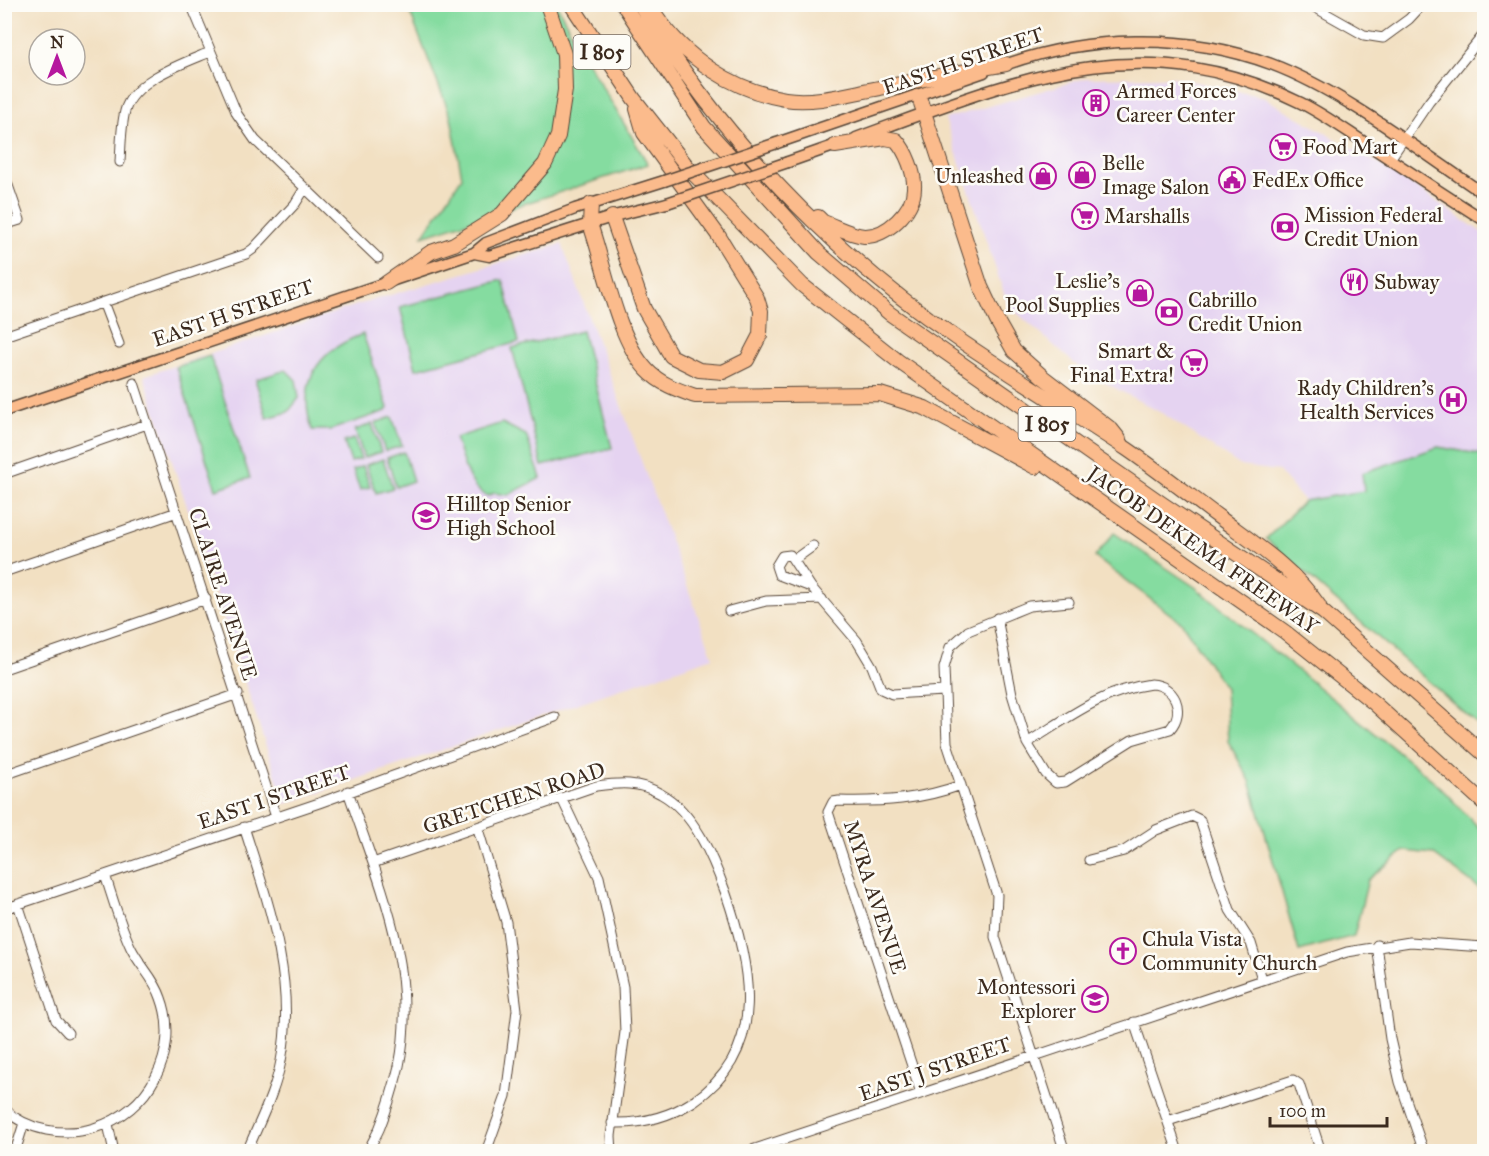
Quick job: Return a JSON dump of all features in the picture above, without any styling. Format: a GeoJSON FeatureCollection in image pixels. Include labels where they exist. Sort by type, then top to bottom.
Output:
{"type":"FeatureCollection","features":[{"type":"Feature","properties":{"kind":"highway"},"geometry":{"type":"LineString","coordinates":[[386,283],[430,252],[453,244],[502,214],[545,164],[558,136],[565,90],[564,54],[547,4]]}},
{"type":"Feature","properties":{"kind":"highway","name":"JACOB DEKEMA FREEWAY"},"geometry":{"type":"LineString","coordinates":[[571,4],[634,99],[690,170],[802,285],[898,362],[1285,632],[1374,703],[1485,803]]}},
{"type":"Feature","properties":{"kind":"highway","name":"JACOB DEKEMA FREEWAY"},"geometry":{"type":"LineString","coordinates":[[623,4],[704,127],[819,253],[889,313],[1161,503],[1323,612],[1485,754]]}},
{"type":"Feature","properties":{"kind":"highway"},"geometry":{"type":"LineString","coordinates":[[640,4],[693,87],[769,175],[850,256],[928,317],[1128,450],[1305,585],[1323,612]]}},
{"type":"Feature","properties":{"kind":"highway"},"geometry":{"type":"LineString","coordinates":[[649,4],[672,37],[704,65],[739,85],[786,99],[831,97],[1006,64]]}},
{"type":"Feature","properties":{"kind":"highway"},"geometry":{"type":"LineString","coordinates":[[919,96],[981,287],[1014,351],[1042,377],[1111,429],[1128,450]]}},
{"type":"Feature","properties":{"kind":"highway"},"geometry":{"type":"LineString","coordinates":[[612,217],[644,309],[671,356],[699,370],[723,372],[747,360],[760,335],[761,311],[757,298],[718,235],[644,133],[634,99]]}},
{"type":"Feature","properties":{"kind":"highway"},"geometry":{"type":"LineString","coordinates":[[769,175],[823,222],[863,236],[878,234],[896,224],[909,204],[915,189],[903,147],[896,140],[885,138],[835,146]]}},
{"type":"Feature","properties":{"kind":"highway"},"geometry":{"type":"LineString","coordinates":[[591,204],[590,224],[629,347],[647,371],[671,388],[695,396],[880,394],[925,408],[1092,498]]}},
{"type":"Feature","properties":{"kind":"main road","name":"EAST H STREET"},"geometry":{"type":"LineString","coordinates":[[4,411],[474,253],[486,243],[591,204],[919,96],[1006,64],[1067,48],[1115,42],[1156,42],[1238,53],[1271,64],[1331,93],[1485,194]]}},
{"type":"Feature","properties":{"kind":"main road","name":"EAST H STREET"},"geometry":{"type":"LineString","coordinates":[[474,253],[489,256],[612,217],[667,203],[1021,81],[1074,68],[1125,63],[1168,64],[1228,74],[1302,103],[1485,220]]}},
{"type":"Feature","properties":{"kind":"street"},"geometry":{"type":"LineString","coordinates":[[191,4],[237,114],[255,140],[378,258]]}},
{"type":"Feature","properties":{"kind":"street"},"geometry":{"type":"LineString","coordinates":[[1309,4],[1364,35],[1383,38],[1402,25],[1423,4]]}},
{"type":"Feature","properties":{"kind":"street"},"geometry":{"type":"LineString","coordinates":[[1390,159],[1453,70],[1485,34]]}},
{"type":"Feature","properties":{"kind":"street"},"geometry":{"type":"LineString","coordinates":[[120,162],[125,109],[134,94],[160,74],[210,52]]}},
{"type":"Feature","properties":{"kind":"street"},"geometry":{"type":"LineString","coordinates":[[4,174],[20,220],[4,225]]}},
{"type":"Feature","properties":{"kind":"street"},"geometry":{"type":"LineString","coordinates":[[4,336],[246,254],[254,249],[288,212],[305,188]]}},
{"type":"Feature","properties":{"kind":"street"},"geometry":{"type":"LineString","coordinates":[[103,302],[119,344]]}},
{"type":"Feature","properties":{"kind":"street","name":"CLAIRE AVENUE"},"geometry":{"type":"LineString","coordinates":[[134,383],[238,694],[276,817]]}},
{"type":"Feature","properties":{"kind":"street"},"geometry":{"type":"LineString","coordinates":[[4,474],[147,424]]}},
{"type":"Feature","properties":{"kind":"street"},"geometry":{"type":"LineString","coordinates":[[4,572],[177,512]]}},
{"type":"Feature","properties":{"kind":"street"},"geometry":{"type":"LineString","coordinates":[[795,559],[813,546]]}},
{"type":"Feature","properties":{"kind":"street"},"geometry":{"type":"LineString","coordinates":[[811,587],[779,574],[776,566],[782,556],[790,555],[795,559],[811,587],[857,641],[872,666],[881,689],[892,694],[944,691]]}},
{"type":"Feature","properties":{"kind":"street"},"geometry":{"type":"LineString","coordinates":[[4,669],[206,599]]}},
{"type":"Feature","properties":{"kind":"street"},"geometry":{"type":"LineString","coordinates":[[729,610],[766,601],[822,599]]}},
{"type":"Feature","properties":{"kind":"street"},"geometry":{"type":"LineString","coordinates":[[1065,1152],[995,937],[997,895],[947,743],[944,691],[945,658],[954,641],[968,631],[1029,606],[1069,602]]}},
{"type":"Feature","properties":{"kind":"street"},"geometry":{"type":"LineString","coordinates":[[997,618],[1014,705],[1027,743],[1046,774],[1056,783],[1065,782],[1132,740],[1166,732],[1175,721],[1177,702],[1169,690],[1160,685],[1151,684],[1122,690],[1091,702],[1027,743]]}},
{"type":"Feature","properties":{"kind":"street"},"geometry":{"type":"LineString","coordinates":[[4,775],[238,694]]}},
{"type":"Feature","properties":{"kind":"street","name":"EAST I STREET"},"geometry":{"type":"LineString","coordinates":[[4,909],[276,817],[555,717]]}},
{"type":"Feature","properties":{"kind":"street","name":"GRETCHEN ROAD"},"geometry":{"type":"LineString","coordinates":[[373,863],[478,829],[596,786],[625,782],[644,785],[676,805],[714,863],[738,928],[743,953],[747,1018],[741,1044],[719,1080],[688,1104],[657,1118],[637,1124],[612,1123]]}},
{"type":"Feature","properties":{"kind":"street","name":"MYRA AVENUE"},"geometry":{"type":"LineString","coordinates":[[921,1092],[828,812],[833,802],[887,802],[919,798],[961,785]]}},
{"type":"Feature","properties":{"kind":"street"},"geometry":{"type":"LineString","coordinates":[[348,791],[397,938],[404,976],[405,1009],[399,1066],[381,1125],[368,1152]]}},
{"type":"Feature","properties":{"kind":"street"},"geometry":{"type":"LineString","coordinates":[[562,799],[599,878],[622,987],[625,1032],[612,1123],[612,1152]]}},
{"type":"Feature","properties":{"kind":"street"},"geometry":{"type":"LineString","coordinates":[[1089,860],[1124,851],[1174,823],[1192,816],[1200,820],[1230,910],[1251,943],[1262,979]]}},
{"type":"Feature","properties":{"kind":"street"},"geometry":{"type":"LineString","coordinates":[[244,827],[278,935],[285,1010],[281,1062],[267,1108],[247,1152]]}},
{"type":"Feature","properties":{"kind":"street"},"geometry":{"type":"LineString","coordinates":[[478,829],[506,922],[517,1010],[506,1096],[486,1152]]}},
{"type":"Feature","properties":{"kind":"street"},"geometry":{"type":"LineString","coordinates":[[4,1109],[24,1123],[54,1131],[71,1132],[108,1124],[136,1105],[152,1085],[166,1052],[167,1030],[160,995],[130,946],[105,875]]}},
{"type":"Feature","properties":{"kind":"street"},"geometry":{"type":"LineString","coordinates":[[18,904],[56,1020],[68,1033]]}},
{"type":"Feature","properties":{"kind":"street","name":"EAST J STREET"},"geometry":{"type":"LineString","coordinates":[[746,1152],[1034,1054],[1347,952],[1377,945],[1416,942],[1485,947]]}},
{"type":"Feature","properties":{"kind":"street"},"geometry":{"type":"LineString","coordinates":[[1377,945],[1390,1039],[1400,1082],[1424,1152]]}},
{"type":"Feature","properties":{"kind":"street"},"geometry":{"type":"LineString","coordinates":[[1134,1022],[1178,1152]]}},
{"type":"Feature","properties":{"kind":"street"},"geometry":{"type":"LineString","coordinates":[[1168,1121],[1293,1080],[1299,1084],[1321,1152]]}},
{"type":"Feature","properties":{"kind":"street"},"geometry":{"type":"LineString","coordinates":[[15,1152],[24,1123]]}},
{"type":"Feature","properties":{"kind":"street"},"geometry":{"type":"LineString","coordinates":[[108,1124],[114,1152]]}},
{"type":"Feature","properties":{"kind":"shaded area"},"geometry":{"type":"Polygon","coordinates":[[[1173,77],[1263,97],[1398,175],[1484,234],[1484,455],[1438,447],[1364,491],[1304,501],[1279,471],[1241,466],[1165,415],[1082,370],[1008,305],[945,119],[1086,78],[1173,77]]]}},
{"type":"Feature","properties":{"kind":"shaded area","name":"Hilltop Senior High School"},"geometry":{"type":"Polygon","coordinates":[[[562,244],[713,657],[285,804],[144,376],[357,305],[562,244]]]}},
{"type":"Feature","properties":{"kind":"green space"},"geometry":{"type":"Polygon","coordinates":[[[407,5],[557,5],[579,48],[648,164],[423,236],[462,177],[451,117],[407,5]]]}},
{"type":"Feature","properties":{"kind":"green space"},"geometry":{"type":"Polygon","coordinates":[[[503,280],[519,342],[416,369],[400,307],[503,280]]]}},
{"type":"Feature","properties":{"kind":"green space"},"geometry":{"type":"Polygon","coordinates":[[[582,331],[612,448],[542,466],[512,348],[582,331]]]}},
{"type":"Feature","properties":{"kind":"green space"},"geometry":{"type":"Polygon","coordinates":[[[363,334],[388,408],[386,411],[330,430],[312,430],[307,397],[309,383],[315,370],[334,349],[363,334]]]}},
{"type":"Feature","properties":{"kind":"green space"},"geometry":{"type":"Polygon","coordinates":[[[210,356],[250,478],[216,489],[176,367],[210,356]]]}},
{"type":"Feature","properties":{"kind":"green space"},"geometry":{"type":"Polygon","coordinates":[[[286,370],[296,380],[299,398],[288,412],[267,418],[257,379],[286,370]]]}},
{"type":"Feature","properties":{"kind":"green space"},"geometry":{"type":"Polygon","coordinates":[[[392,417],[402,446],[385,451],[375,423],[392,417]]]}},
{"type":"Feature","properties":{"kind":"green space"},"geometry":{"type":"Polygon","coordinates":[[[502,423],[526,435],[541,478],[508,495],[494,493],[488,496],[481,492],[470,479],[455,438],[502,423]]]}},
{"type":"Feature","properties":{"kind":"green space"},"geometry":{"type":"Polygon","coordinates":[[[372,424],[381,452],[364,458],[355,430],[372,424]]]}},
{"type":"Feature","properties":{"kind":"green space"},"geometry":{"type":"Polygon","coordinates":[[[354,439],[361,459],[351,462],[344,442],[354,439]]]}},
{"type":"Feature","properties":{"kind":"green space"},"geometry":{"type":"Polygon","coordinates":[[[1438,447],[1484,455],[1484,730],[1266,539],[1304,501],[1364,491],[1362,473],[1438,447]]]}},
{"type":"Feature","properties":{"kind":"green space"},"geometry":{"type":"Polygon","coordinates":[[[404,452],[413,481],[396,487],[387,458],[404,452]]]}},
{"type":"Feature","properties":{"kind":"green space"},"geometry":{"type":"Polygon","coordinates":[[[383,459],[393,488],[376,493],[366,465],[383,459]]]}},
{"type":"Feature","properties":{"kind":"green space"},"geometry":{"type":"Polygon","coordinates":[[[363,466],[370,487],[360,490],[353,470],[363,466]]]}},
{"type":"Feature","properties":{"kind":"green space"},"geometry":{"type":"Polygon","coordinates":[[[1114,533],[1195,587],[1435,782],[1484,833],[1484,892],[1433,854],[1404,851],[1368,880],[1354,936],[1299,951],[1250,781],[1228,741],[1225,688],[1182,623],[1095,557],[1114,533]]]}},
{"type":"Feature","properties":{"kind":"place","name":"Armed Forces Career Center"},"geometry":{"type":"Point","coordinates":[1096,103]}},
{"type":"Feature","properties":{"kind":"place","name":"Food Mart"},"geometry":{"type":"Point","coordinates":[1283,147]}},
{"type":"Feature","properties":{"kind":"place","name":"Belle Image Salon"},"geometry":{"type":"Point","coordinates":[1082,175]}},
{"type":"Feature","properties":{"kind":"place","name":"Unleashed"},"geometry":{"type":"Point","coordinates":[1043,176]}},
{"type":"Feature","properties":{"kind":"place","name":"FedEx Office"},"geometry":{"type":"Point","coordinates":[1232,180]}},
{"type":"Feature","properties":{"kind":"place","name":"Marshalls"},"geometry":{"type":"Point","coordinates":[1085,216]}},
{"type":"Feature","properties":{"kind":"place","name":"Mission Federal Credit Union"},"geometry":{"type":"Point","coordinates":[1285,227]}},
{"type":"Feature","properties":{"kind":"place","name":"Subway"},"geometry":{"type":"Point","coordinates":[1354,282]}},
{"type":"Feature","properties":{"kind":"place","name":"Leslie's Pool Supplies"},"geometry":{"type":"Point","coordinates":[1140,293]}},
{"type":"Feature","properties":{"kind":"place","name":"Cabrillo Credit Union"},"geometry":{"type":"Point","coordinates":[1169,312]}},
{"type":"Feature","properties":{"kind":"place","name":"Smart & Final Extra!"},"geometry":{"type":"Point","coordinates":[1194,363]}},
{"type":"Feature","properties":{"kind":"place","name":"Rady Children's Health Services"},"geometry":{"type":"Point","coordinates":[1453,400]}},
{"type":"Feature","properties":{"kind":"place","name":"Hilltop Senior High School"},"geometry":{"type":"Point","coordinates":[426,516]}},
{"type":"Feature","properties":{"kind":"place","name":"Chula Vista Community Church"},"geometry":{"type":"Point","coordinates":[1123,951]}},
{"type":"Feature","properties":{"kind":"place","name":"Montessori Explorer"},"geometry":{"type":"Point","coordinates":[1095,999]}}]}
